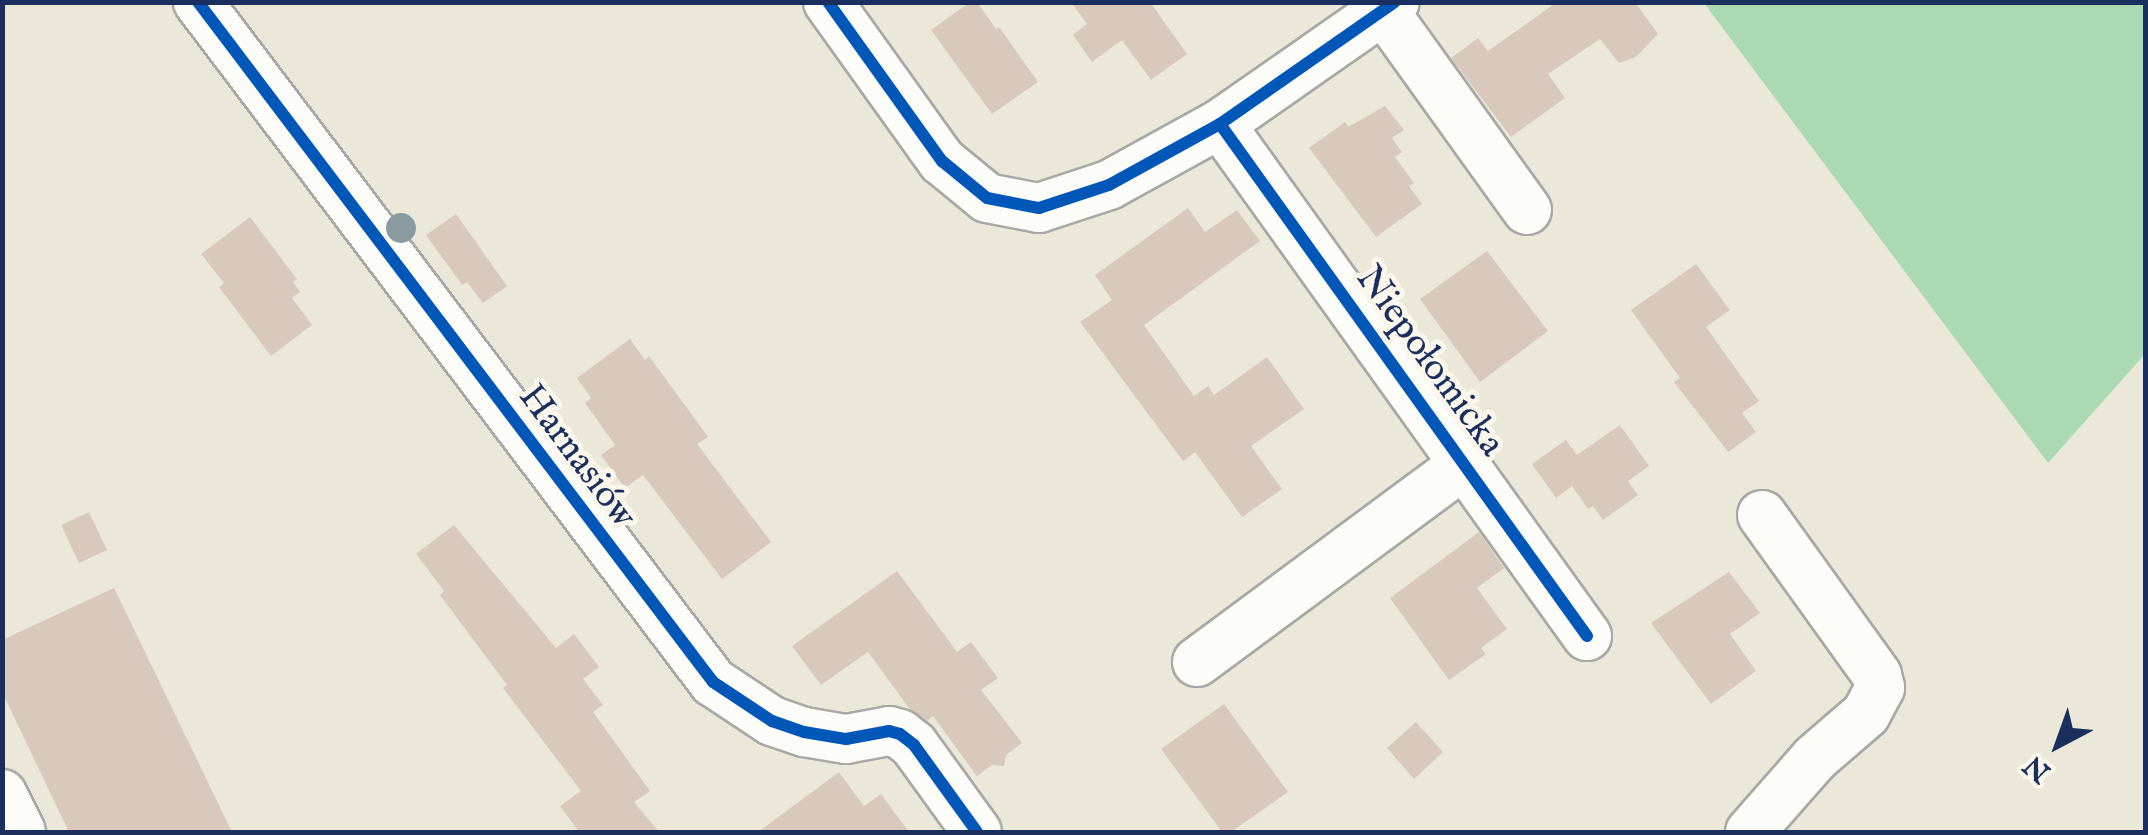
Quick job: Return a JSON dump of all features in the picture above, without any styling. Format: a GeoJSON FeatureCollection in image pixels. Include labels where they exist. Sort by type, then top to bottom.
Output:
{"type":"FeatureCollection","features":[{"type":"Feature","properties":{"kind":"street","name":"Harnasiów"},"geometry":{"type":"LineString","coordinates":[[198,2],[713,682],[772,722],[804,732],[846,739],[889,731],[900,734],[914,745],[976,832]]}},
{"type":"Feature","properties":{"kind":"street"},"geometry":{"type":"LineString","coordinates":[[828,2],[942,161],[987,198],[1038,208],[1109,186],[1220,124],[1390,7],[1527,210]]}},
{"type":"Feature","properties":{"kind":"street","name":"Niepołomicka"},"geometry":{"type":"LineString","coordinates":[[1220,124],[1588,636]]}},
{"type":"Feature","properties":{"kind":"street","name":"Niepołomicka"},"geometry":{"type":"LineString","coordinates":[[1197,662],[1466,463]]}},
{"type":"Feature","properties":{"kind":"street"},"geometry":{"type":"LineString","coordinates":[[1750,832],[1816,758],[1866,714],[1880,688],[1877,676],[1762,516]]}},
{"type":"Feature","properties":{"kind":"street"},"geometry":{"type":"LineString","coordinates":[[2,794],[21,832]]}},
{"type":"Feature","properties":{"kind":"green space"},"geometry":{"type":"Polygon","coordinates":[[[1704,3],[2145,3],[2145,354],[2048,463],[1704,3]]]}},
{"type":"Feature","properties":{"kind":"building"},"geometry":{"type":"Polygon","coordinates":[[[970,2],[977,2],[996,29],[999,27],[1038,82],[992,114],[931,30],[970,2]]]}},
{"type":"Feature","properties":{"kind":"building"},"geometry":{"type":"Polygon","coordinates":[[[1071,2],[1150,2],[1187,54],[1151,80],[1122,40],[1092,62],[1073,35],[1087,24],[1071,2]]]}},
{"type":"Feature","properties":{"kind":"building"},"geometry":{"type":"Polygon","coordinates":[[[1557,2],[1635,2],[1658,34],[1636,57],[1619,63],[1600,39],[1548,74],[1565,98],[1511,137],[1451,58],[1478,38],[1488,51],[1557,2]]]}},
{"type":"Feature","properties":{"kind":"building"},"geometry":{"type":"Polygon","coordinates":[[[1385,106],[1404,130],[1392,138],[1402,152],[1395,157],[1414,183],[1409,186],[1422,204],[1376,237],[1309,148],[1345,122],[1348,127],[1385,106]]]}},
{"type":"Feature","properties":{"kind":"building"},"geometry":{"type":"Polygon","coordinates":[[[1188,208],[1205,232],[1237,210],[1260,241],[1144,325],[1194,396],[1208,386],[1214,395],[1267,357],[1304,409],[1251,446],[1282,489],[1242,517],[1195,452],[1183,461],[1080,322],[1112,300],[1095,275],[1188,208]]]}},
{"type":"Feature","properties":{"kind":"building"},"geometry":{"type":"Polygon","coordinates":[[[456,214],[507,286],[483,303],[467,282],[462,285],[426,235],[456,214]]]}},
{"type":"Feature","properties":{"kind":"building"},"geometry":{"type":"Polygon","coordinates":[[[250,217],[297,279],[293,282],[300,292],[292,298],[312,325],[271,356],[219,287],[224,283],[201,254],[250,217]]]}},
{"type":"Feature","properties":{"kind":"building"},"geometry":{"type":"Polygon","coordinates":[[[1487,251],[1548,331],[1480,382],[1420,299],[1487,251]]]}},
{"type":"Feature","properties":{"kind":"building"},"geometry":{"type":"Polygon","coordinates":[[[1696,264],[1730,310],[1706,327],[1759,401],[1742,413],[1756,432],[1728,452],[1674,382],[1680,378],[1631,310],[1696,264]]]}},
{"type":"Feature","properties":{"kind":"building"},"geometry":{"type":"Polygon","coordinates":[[[630,339],[645,360],[649,356],[708,437],[697,444],[771,542],[722,579],[643,475],[625,488],[601,455],[615,445],[585,403],[591,398],[577,378],[630,339]]]}},
{"type":"Feature","properties":{"kind":"building"},"geometry":{"type":"Polygon","coordinates":[[[1620,425],[1649,466],[1628,481],[1638,495],[1603,520],[1593,506],[1588,509],[1572,486],[1556,498],[1532,464],[1566,440],[1577,455],[1620,425]]]}},
{"type":"Feature","properties":{"kind":"building"},"geometry":{"type":"Polygon","coordinates":[[[89,512],[107,550],[79,563],[61,525],[89,512]]]}},
{"type":"Feature","properties":{"kind":"building"},"geometry":{"type":"Polygon","coordinates":[[[454,525],[556,648],[574,634],[599,667],[583,679],[603,705],[593,712],[650,791],[634,802],[659,832],[579,832],[560,806],[581,791],[503,688],[507,685],[440,595],[444,591],[416,554],[454,525]]]}},
{"type":"Feature","properties":{"kind":"building"},"geometry":{"type":"Polygon","coordinates":[[[1479,532],[1504,568],[1477,588],[1507,629],[1481,648],[1486,654],[1449,680],[1390,598],[1479,532]]]}},
{"type":"Feature","properties":{"kind":"building"},"geometry":{"type":"Polygon","coordinates":[[[897,571],[957,652],[971,642],[998,678],[981,690],[1022,743],[1006,755],[1004,766],[992,765],[977,776],[933,716],[927,721],[909,708],[868,652],[821,685],[792,646],[897,571]]]}},
{"type":"Feature","properties":{"kind":"building"},"geometry":{"type":"Polygon","coordinates":[[[1729,572],[1760,613],[1730,634],[1756,671],[1711,704],[1651,623],[1729,572]]]}},
{"type":"Feature","properties":{"kind":"building"},"geometry":{"type":"Polygon","coordinates":[[[114,588],[232,832],[69,832],[2,692],[2,640],[114,588]]]}},
{"type":"Feature","properties":{"kind":"building"},"geometry":{"type":"Polygon","coordinates":[[[1224,704],[1288,792],[1231,832],[1222,832],[1161,749],[1224,704]]]}},
{"type":"Feature","properties":{"kind":"building"},"geometry":{"type":"Polygon","coordinates":[[[1416,722],[1443,752],[1414,779],[1387,748],[1416,722]]]}},
{"type":"Feature","properties":{"kind":"building"},"geometry":{"type":"Polygon","coordinates":[[[839,772],[864,806],[881,794],[909,832],[758,832],[839,772]]]}},
{"type":"Feature","properties":{"kind":"cycle path"},"geometry":{"type":"LineString","coordinates":[[198,2],[713,682],[772,721],[804,732],[846,739],[889,731],[900,734],[914,745],[977,832]]}},
{"type":"Feature","properties":{"kind":"cycle path"},"geometry":{"type":"LineString","coordinates":[[828,2],[942,161],[987,198],[1039,208],[1109,185],[1220,124],[1395,2]]}},
{"type":"Feature","properties":{"kind":"cycle path"},"geometry":{"type":"LineString","coordinates":[[1220,124],[1587,636]]}}]}
